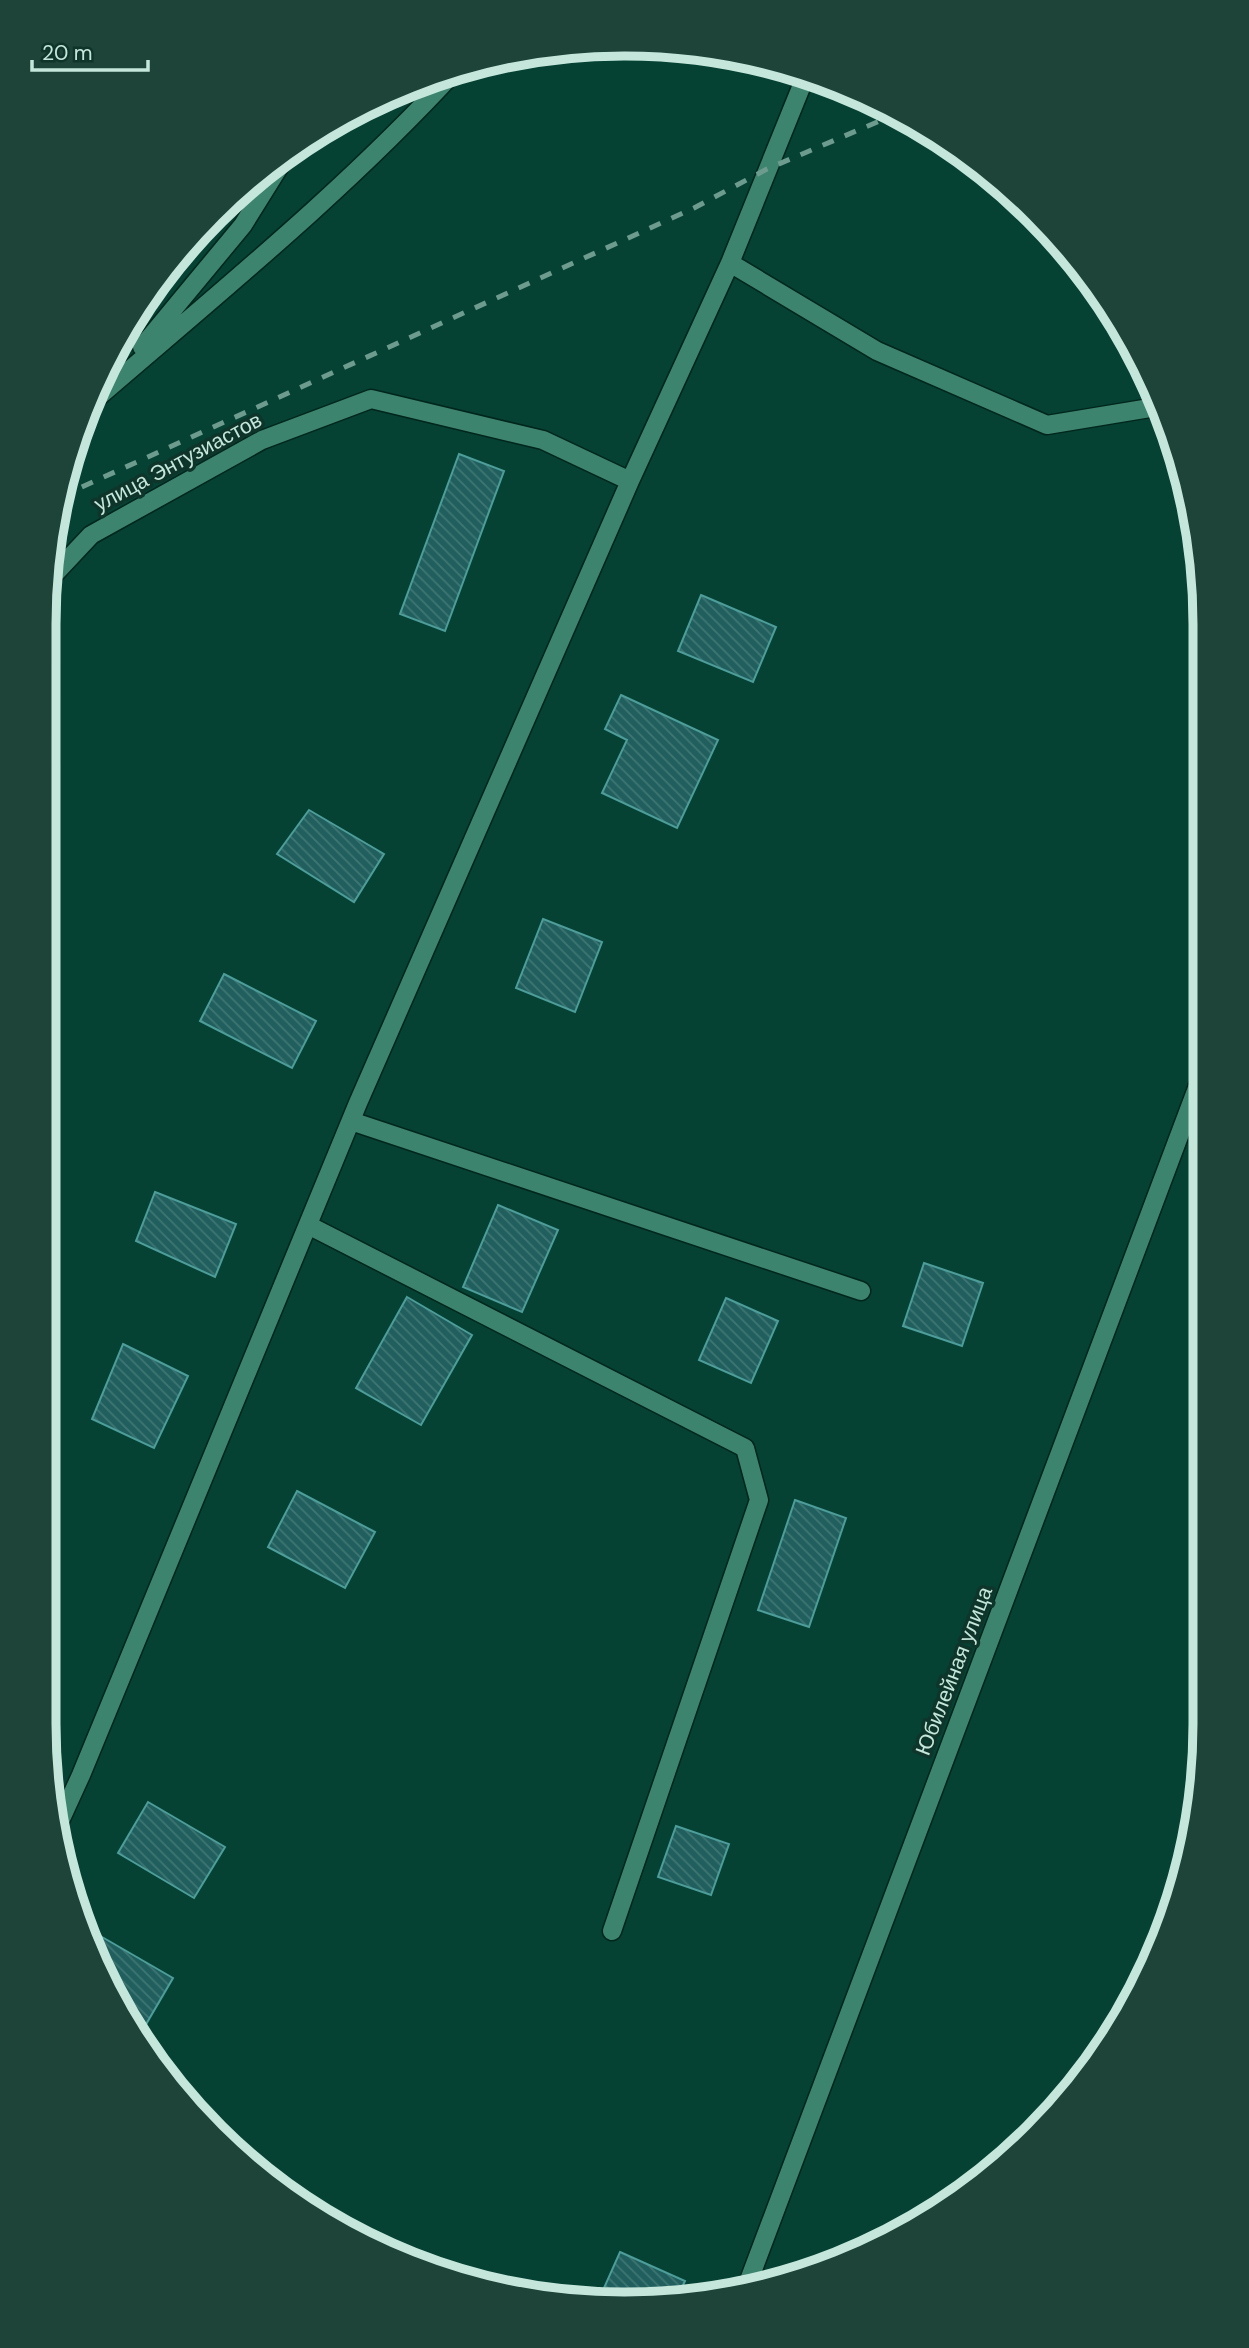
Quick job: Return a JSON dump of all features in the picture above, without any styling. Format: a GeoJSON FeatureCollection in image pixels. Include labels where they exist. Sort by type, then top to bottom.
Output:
{"type":"FeatureCollection","features":[{"type":"Feature","properties":{"kind":"street"},"geometry":{"type":"LineString","coordinates":[[64,1813],[351,1121],[630,481],[730,263],[802,84]]}},
{"type":"Feature","properties":{"kind":"street"},"geometry":{"type":"LineString","coordinates":[[108,389],[321,204],[441,87]]}},
{"type":"Feature","properties":{"kind":"street"},"geometry":{"type":"LineString","coordinates":[[114,376],[139,350],[243,225],[272,178]]}},
{"type":"Feature","properties":{"kind":"street"},"geometry":{"type":"LineString","coordinates":[[730,263],[877,351],[1047,425],[1150,408]]}},
{"type":"Feature","properties":{"kind":"street","name":"улица Энтузиастов"},"geometry":{"type":"LineString","coordinates":[[59,570],[91,535],[262,440],[371,399],[543,440],[630,481]]}},
{"type":"Feature","properties":{"kind":"street","name":"Юбилейная улица"},"geometry":{"type":"LineString","coordinates":[[750,2278],[1193,1099]]}},
{"type":"Feature","properties":{"kind":"street"},"geometry":{"type":"LineString","coordinates":[[351,1121],[861,1291]]}},
{"type":"Feature","properties":{"kind":"street"},"geometry":{"type":"LineString","coordinates":[[308,1225],[745,1448],[759,1500],[612,1931]]}},
{"type":"Feature","properties":{"kind":"building"},"geometry":{"type":"Polygon","coordinates":[[[459,454],[504,471],[445,631],[400,614],[459,454]]]}},
{"type":"Feature","properties":{"kind":"building"},"geometry":{"type":"Polygon","coordinates":[[[701,595],[776,627],[753,682],[678,651],[701,595]]]}},
{"type":"Feature","properties":{"kind":"building"},"geometry":{"type":"Polygon","coordinates":[[[621,695],[718,740],[677,828],[602,793],[627,740],[605,729],[621,695]]]}},
{"type":"Feature","properties":{"kind":"building"},"geometry":{"type":"Polygon","coordinates":[[[309,810],[384,854],[354,902],[277,854],[309,810]]]}},
{"type":"Feature","properties":{"kind":"building"},"geometry":{"type":"Polygon","coordinates":[[[543,919],[602,942],[575,1012],[516,988],[543,919]]]}},
{"type":"Feature","properties":{"kind":"building"},"geometry":{"type":"Polygon","coordinates":[[[224,974],[316,1021],[292,1068],[200,1021],[224,974]]]}},
{"type":"Feature","properties":{"kind":"building"},"geometry":{"type":"Polygon","coordinates":[[[155,1192],[236,1224],[215,1277],[136,1241],[155,1192]]]}},
{"type":"Feature","properties":{"kind":"building"},"geometry":{"type":"Polygon","coordinates":[[[498,1205],[558,1230],[522,1312],[463,1287],[498,1205]]]}},
{"type":"Feature","properties":{"kind":"building"},"geometry":{"type":"Polygon","coordinates":[[[924,1263],[983,1283],[962,1346],[903,1326],[924,1263]]]}},
{"type":"Feature","properties":{"kind":"building"},"geometry":{"type":"Polygon","coordinates":[[[407,1297],[472,1335],[421,1425],[356,1388],[407,1297]]]}},
{"type":"Feature","properties":{"kind":"building"},"geometry":{"type":"Polygon","coordinates":[[[726,1298],[778,1321],[751,1383],[699,1360],[726,1298]]]}},
{"type":"Feature","properties":{"kind":"building"},"geometry":{"type":"Polygon","coordinates":[[[123,1344],[188,1376],[154,1448],[92,1419],[123,1344]]]}},
{"type":"Feature","properties":{"kind":"building"},"geometry":{"type":"Polygon","coordinates":[[[297,1491],[375,1532],[345,1588],[268,1547],[297,1491]]]}},
{"type":"Feature","properties":{"kind":"building"},"geometry":{"type":"Polygon","coordinates":[[[795,1500],[846,1518],[809,1627],[758,1610],[795,1500]]]}},
{"type":"Feature","properties":{"kind":"building"},"geometry":{"type":"Polygon","coordinates":[[[148,1802],[225,1847],[194,1898],[118,1853],[148,1802]]]}},
{"type":"Feature","properties":{"kind":"building"},"geometry":{"type":"Polygon","coordinates":[[[676,1826],[729,1844],[711,1895],[658,1877],[676,1826]]]}},
{"type":"Feature","properties":{"kind":"building"},"geometry":{"type":"Polygon","coordinates":[[[96,1934],[173,1978],[145,2026],[132,2008],[96,1934]]]}},
{"type":"Feature","properties":{"kind":"building"},"geometry":{"type":"Polygon","coordinates":[[[620,2252],[685,2281],[681,2289],[602,2291],[620,2252]]]}},
{"type":"Feature","properties":{"kind":"railway"},"geometry":{"type":"LineString","coordinates":[[72,492],[694,208],[767,169],[884,119]]}}]}
